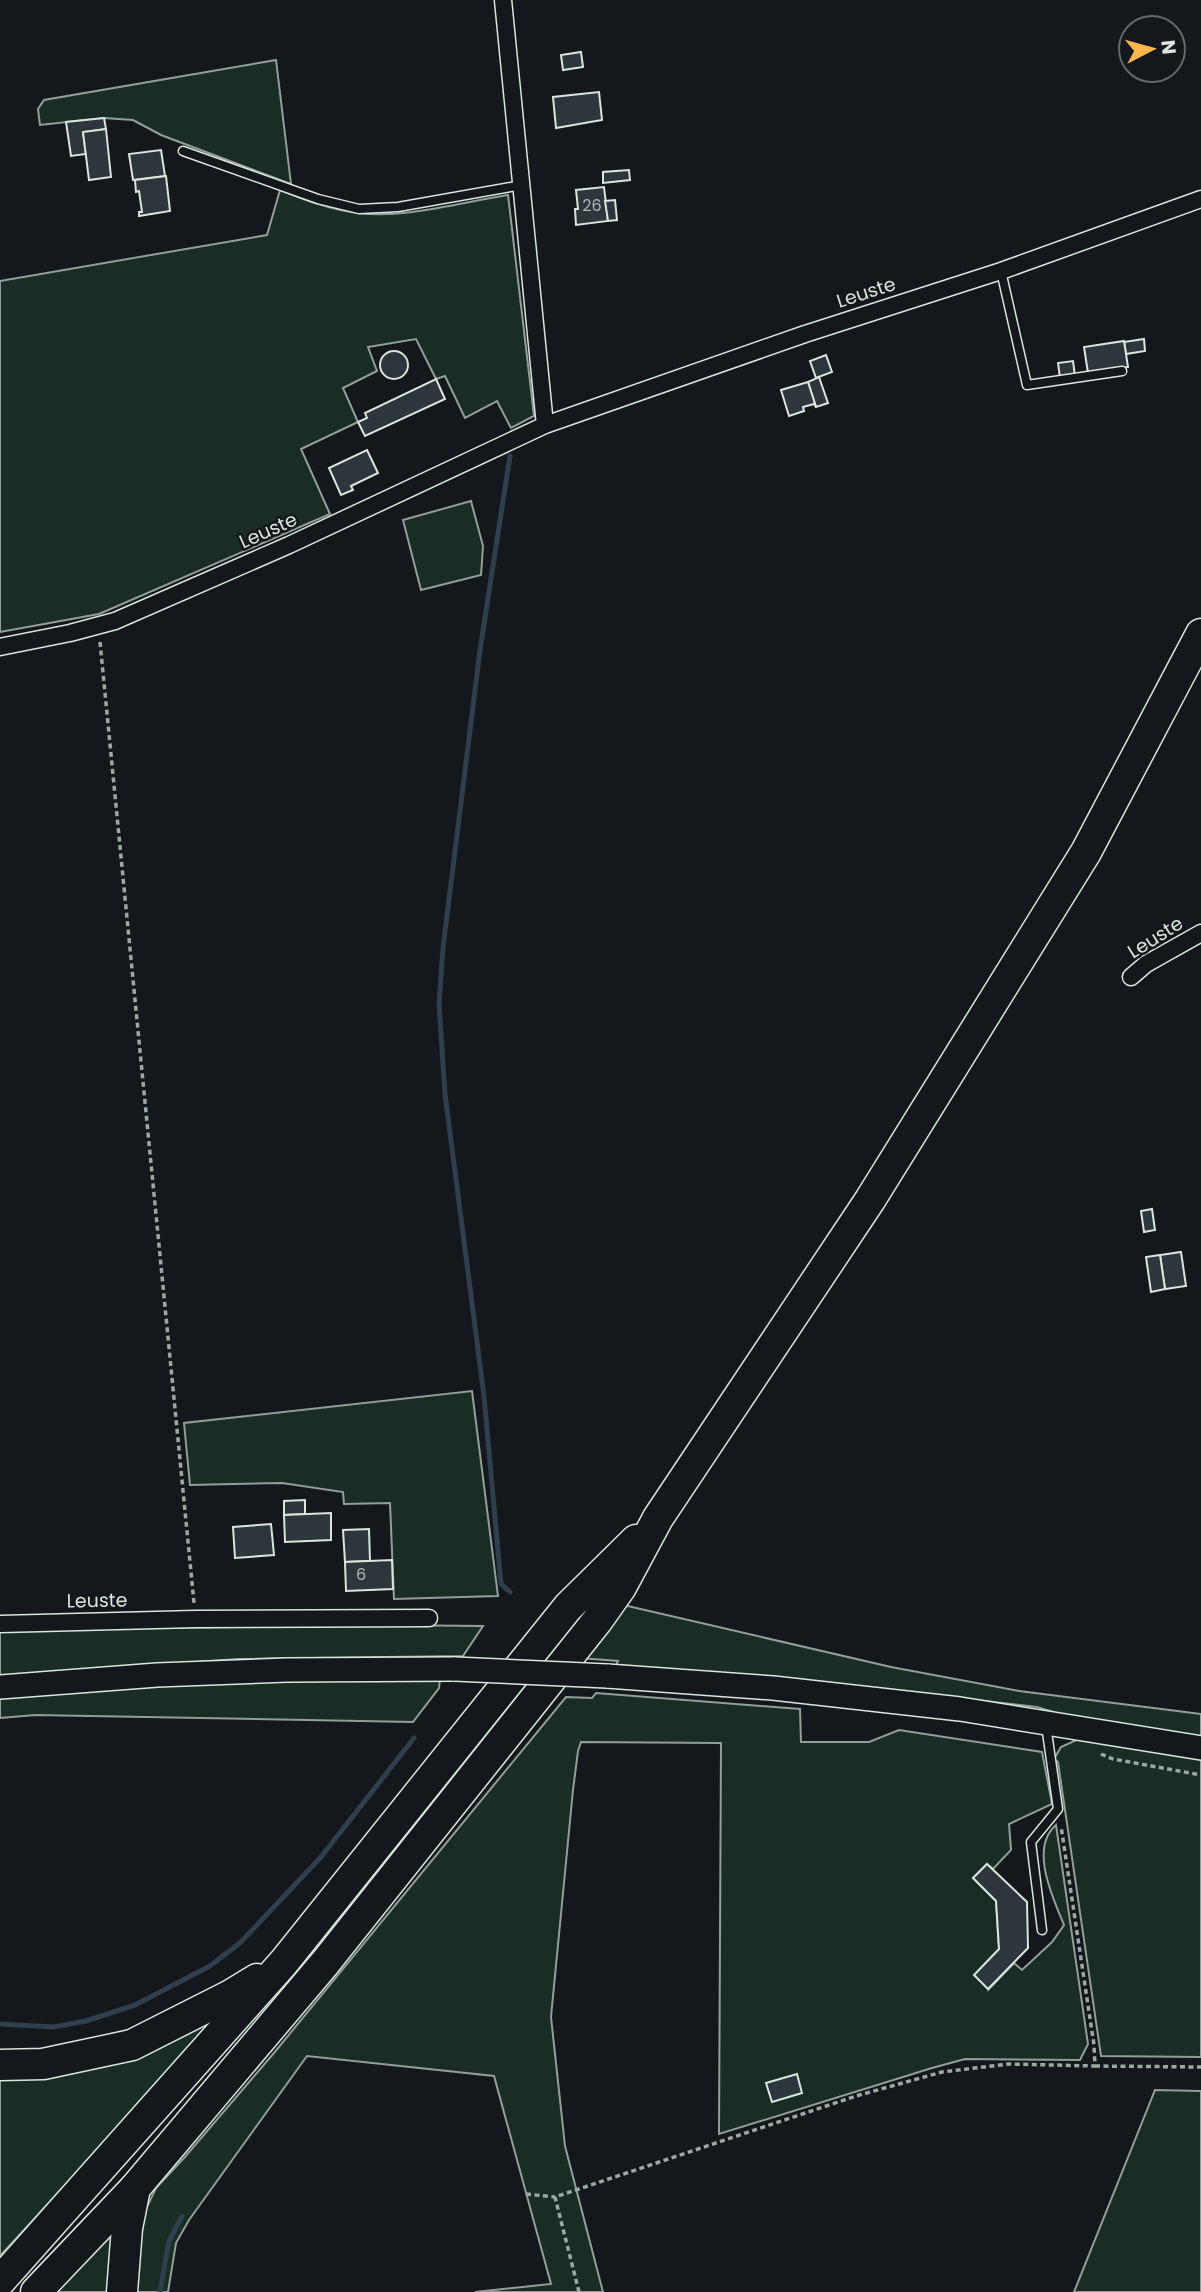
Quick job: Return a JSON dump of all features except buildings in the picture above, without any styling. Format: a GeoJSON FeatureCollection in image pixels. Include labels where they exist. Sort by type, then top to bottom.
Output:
{"type":"FeatureCollection","features":[{"type":"Feature","properties":{"kind":"highway"},"geometry":{"type":"LineString","coordinates":[[36,2292],[135,2189],[325,1963],[597,1621],[621,1587],[658,1518],[870,1200],[1086,852],[1201,634]]}},
{"type":"Feature","properties":{"kind":"highway"},"geometry":{"type":"LineString","coordinates":[[0,2281],[284,1962],[568,1607],[658,1518]]}},
{"type":"Feature","properties":{"kind":"highway"},"geometry":{"type":"LineString","coordinates":[[0,2065],[43,2064],[132,2045],[229,1996],[284,1962]]}},
{"type":"Feature","properties":{"kind":"highway"},"geometry":{"type":"LineString","coordinates":[[122,2292],[127,2228],[135,2189]]}},
{"type":"Feature","properties":{"kind":"main road"},"geometry":{"type":"LineString","coordinates":[[0,1687],[157,1675],[287,1670],[455,1669],[607,1676],[840,1695],[1046,1721],[1201,1748]]}},
{"type":"Feature","properties":{"kind":"street"},"geometry":{"type":"LineString","coordinates":[[503,0],[545,425]]}},
{"type":"Feature","properties":{"kind":"street","name":"Leuste"},"geometry":{"type":"LineString","coordinates":[[0,647],[115,621],[276,550],[545,425],[805,334],[1001,271],[1201,199]]}},
{"type":"Feature","properties":{"kind":"street","name":"Leuste"},"geometry":{"type":"LineString","coordinates":[[1130,977],[1146,964],[1201,933]]}},
{"type":"Feature","properties":{"kind":"street","name":"Leuste"},"geometry":{"type":"LineString","coordinates":[[0,1623],[429,1618]]}},
{"type":"Feature","properties":{"kind":"lane"},"geometry":{"type":"LineString","coordinates":[[183,151],[318,199],[359,209],[398,207],[522,185]]}},
{"type":"Feature","properties":{"kind":"lane"},"geometry":{"type":"LineString","coordinates":[[1001,271],[1027,385],[1122,371]]}},
{"type":"Feature","properties":{"kind":"lane"},"geometry":{"type":"LineString","coordinates":[[1042,1930],[1031,1842],[1058,1809],[1046,1721]]}},
{"type":"Feature","properties":{"kind":"path"},"geometry":{"type":"LineString","coordinates":[[98,625],[195,1619]]}},
{"type":"Feature","properties":{"kind":"path"},"geometry":{"type":"LineString","coordinates":[[1058,1809],[1095,2066]]}},
{"type":"Feature","properties":{"kind":"path"},"geometry":{"type":"LineString","coordinates":[[526,2194],[555,2197],[856,2096],[942,2072],[1009,2064],[1201,2067]]}},
{"type":"Feature","properties":{"kind":"path"},"geometry":{"type":"LineString","coordinates":[[555,2197],[579,2292]]}},
{"type":"Feature","properties":{"kind":"green space"},"geometry":{"type":"Polygon","coordinates":[[[276,60],[291,184],[161,135],[133,120],[104,118],[40,125],[38,109],[44,100],[276,60]]]}},
{"type":"Feature","properties":{"kind":"green space"},"geometry":{"type":"Polygon","coordinates":[[[280,190],[338,210],[376,214],[414,212],[508,195],[534,416],[511,428],[497,401],[465,418],[445,376],[436,379],[416,339],[368,347],[377,371],[343,388],[358,422],[301,449],[330,514],[99,614],[0,632],[0,281],[267,235],[280,190]]]}},
{"type":"Feature","properties":{"kind":"green space"},"geometry":{"type":"Polygon","coordinates":[[[471,501],[483,546],[481,575],[421,590],[403,520],[471,501]]]}},
{"type":"Feature","properties":{"kind":"green space"},"geometry":{"type":"Polygon","coordinates":[[[472,1391],[498,1596],[394,1599],[390,1503],[344,1504],[343,1492],[282,1483],[190,1485],[184,1423],[472,1391]]]}},
{"type":"Feature","properties":{"kind":"green space"},"geometry":{"type":"Polygon","coordinates":[[[619,1604],[891,1667],[1019,1691],[1201,1714],[1201,1738],[1060,1714],[1037,1707],[780,1678],[616,1665],[618,1661],[578,1658],[619,1604]]]}},
{"type":"Feature","properties":{"kind":"green space"},"geometry":{"type":"Polygon","coordinates":[[[483,1626],[463,1656],[238,1659],[0,1676],[0,1630],[483,1626]]]}},
{"type":"Feature","properties":{"kind":"green space"},"geometry":{"type":"Polygon","coordinates":[[[440,1679],[439,1688],[413,1722],[35,1715],[0,1718],[0,1696],[250,1680],[440,1679]]]}},
{"type":"Feature","properties":{"kind":"green space"},"geometry":{"type":"Polygon","coordinates":[[[596,1693],[800,1709],[801,1742],[869,1742],[899,1730],[1042,1752],[1052,1804],[1009,1824],[1011,1850],[993,1869],[987,1864],[973,1878],[996,1901],[999,1949],[989,1989],[1014,1963],[1022,1970],[1052,1942],[1064,1925],[1050,1888],[1044,1860],[1048,1835],[1056,1825],[1088,2044],[1080,2060],[965,2059],[719,2134],[721,1743],[581,1742],[573,1790],[551,2017],[565,2146],[603,2292],[475,2292],[551,2284],[494,2076],[307,2056],[189,2220],[176,2243],[168,2292],[131,2292],[146,2209],[156,2188],[274,2053],[566,1697],[592,1698],[596,1693]]]}},
{"type":"Feature","properties":{"kind":"green space"},"geometry":{"type":"Polygon","coordinates":[[[1085,1736],[1201,1757],[1201,2057],[1101,2056],[1058,1762],[1054,1759],[1061,1747],[1085,1736]]]}},
{"type":"Feature","properties":{"kind":"green space"},"geometry":{"type":"Polygon","coordinates":[[[217,2020],[0,2256],[0,2075],[173,2037],[217,2020]]]}},
{"type":"Feature","properties":{"kind":"green space"},"geometry":{"type":"Polygon","coordinates":[[[1155,2090],[1201,2091],[1201,2292],[1074,2292],[1155,2090]]]}},
{"type":"Feature","properties":{"kind":"green space"},"geometry":{"type":"Polygon","coordinates":[[[111,2233],[114,2234],[111,2292],[55,2292],[111,2233]]]}},
{"type":"Feature","properties":{"kind":"waterway"},"geometry":{"type":"LineString","coordinates":[[510,456],[480,650],[443,948],[439,1004],[445,1094],[484,1396],[501,1584],[510,1592]]}},
{"type":"Feature","properties":{"kind":"waterway"},"geometry":{"type":"LineString","coordinates":[[0,2024],[53,2027],[86,2021],[135,2005],[210,1966],[241,1942],[321,1857],[414,1738]]}},
{"type":"Feature","properties":{"kind":"waterway"},"geometry":{"type":"LineString","coordinates":[[160,2292],[169,2241],[182,2216]]}}]}
